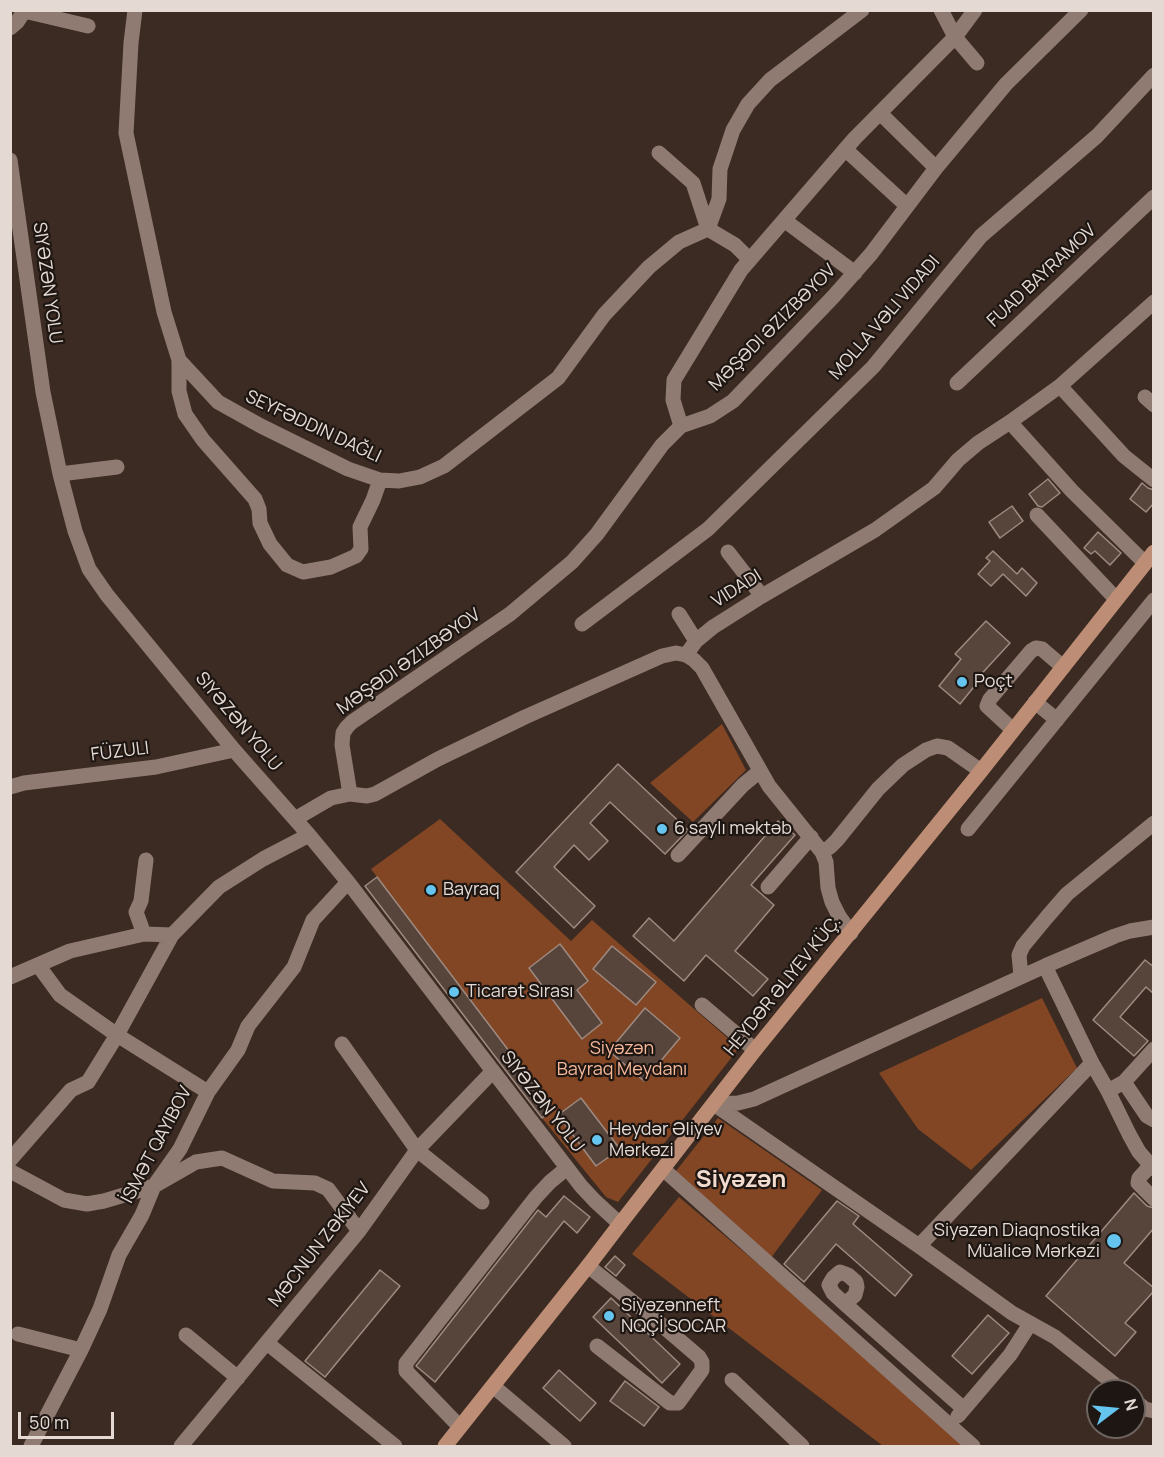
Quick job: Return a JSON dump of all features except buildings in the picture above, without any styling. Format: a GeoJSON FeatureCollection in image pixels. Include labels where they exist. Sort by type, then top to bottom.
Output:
{"type":"FeatureCollection","features":[{"type":"Feature","properties":{"kind":"main road","name":"HEYDƏR ƏLIYEV KÜÇ."},"geometry":{"type":"LineString","coordinates":[[445,1446],[755,1050],[981,771],[1149,557]]}},
{"type":"Feature","properties":{"kind":"street"},"geometry":{"type":"LineString","coordinates":[[135,10],[126,134],[164,312],[179,360],[179,391],[185,414],[203,440],[255,499],[260,509],[260,523],[270,544],[287,565],[303,572],[332,567],[356,556],[361,549],[360,527],[380,480]]}},
{"type":"Feature","properties":{"kind":"street"},"geometry":{"type":"LineString","coordinates":[[179,360],[218,402],[348,469],[380,480],[399,481],[420,477],[444,466],[558,378],[604,315],[649,267],[679,242],[708,229],[718,199],[720,170],[733,130],[748,104],[770,80],[862,10]]}},
{"type":"Feature","properties":{"kind":"street"},"geometry":{"type":"LineString","coordinates":[[941,10],[955,38],[977,63]]}},
{"type":"Feature","properties":{"kind":"street"},"geometry":{"type":"LineString","coordinates":[[681,426],[674,399],[674,380],[741,270],[880,112],[955,38],[975,10]]}},
{"type":"Feature","properties":{"kind":"street","name":"MƏŞƏDI ƏZIZBƏYOV"},"geometry":{"type":"LineString","coordinates":[[350,794],[342,745],[342,733],[347,727],[510,614],[572,562],[597,534],[662,444],[681,426],[710,416],[733,401],[855,273],[936,168],[1006,84],[1081,10]]}},
{"type":"Feature","properties":{"kind":"street"},"geometry":{"type":"LineString","coordinates":[[10,28],[24,11],[88,26]]}},
{"type":"Feature","properties":{"kind":"street","name":"MOLLA VƏLI VIDADI"},"geometry":{"type":"LineString","coordinates":[[582,624],[708,529],[873,367],[981,236],[1097,136],[1154,75]]}},
{"type":"Feature","properties":{"kind":"street"},"geometry":{"type":"LineString","coordinates":[[880,112],[936,168]]}},
{"type":"Feature","properties":{"kind":"street"},"geometry":{"type":"LineString","coordinates":[[846,149],[907,206]]}},
{"type":"Feature","properties":{"kind":"street"},"geometry":{"type":"LineString","coordinates":[[659,153],[693,183],[708,229],[735,245],[750,260]]}},
{"type":"Feature","properties":{"kind":"street","name":"SIYƏZƏN YOLU"},"geometry":{"type":"LineString","coordinates":[[10,160],[43,392],[60,474],[75,531],[89,569],[107,595],[234,750],[348,882],[567,1168],[595,1201],[620,1224]]}},
{"type":"Feature","properties":{"kind":"street","name":"FUAD BAYRAMOV"},"geometry":{"type":"LineString","coordinates":[[957,383],[1154,197]]}},
{"type":"Feature","properties":{"kind":"street"},"geometry":{"type":"LineString","coordinates":[[784,220],[855,273]]}},
{"type":"Feature","properties":{"kind":"street","name":"VIDADI"},"geometry":{"type":"LineString","coordinates":[[686,655],[696,641],[713,627],[875,530],[934,488],[958,460],[978,442],[1060,386],[1154,302]]}},
{"type":"Feature","properties":{"kind":"street"},"geometry":{"type":"LineString","coordinates":[[1060,386],[1124,456],[1154,480]]}},
{"type":"Feature","properties":{"kind":"street"},"geometry":{"type":"LineString","coordinates":[[1010,422],[1072,491],[1149,557]]}},
{"type":"Feature","properties":{"kind":"street"},"geometry":{"type":"LineString","coordinates":[[60,474],[117,467]]}},
{"type":"Feature","properties":{"kind":"street"},"geometry":{"type":"LineString","coordinates":[[1036,516],[1116,599]]}},
{"type":"Feature","properties":{"kind":"street"},"geometry":{"type":"LineString","coordinates":[[728,552],[762,596]]}},
{"type":"Feature","properties":{"kind":"street"},"geometry":{"type":"LineString","coordinates":[[968,829],[1154,600]]}},
{"type":"Feature","properties":{"kind":"street"},"geometry":{"type":"LineString","coordinates":[[679,614],[696,641]]}},
{"type":"Feature","properties":{"kind":"street"},"geometry":{"type":"LineString","coordinates":[[1012,730],[987,706],[990,699],[1030,651],[1036,648],[1042,649],[1063,667]]}},
{"type":"Feature","properties":{"kind":"street"},"geometry":{"type":"LineString","coordinates":[[295,819],[331,798],[350,794],[375,794],[438,759],[525,717],[662,656],[676,653],[686,655],[702,668],[760,771],[822,852],[826,862],[828,888],[832,902],[851,933]]}},
{"type":"Feature","properties":{"kind":"street"},"geometry":{"type":"LineString","coordinates":[[1035,702],[1057,720]]}},
{"type":"Feature","properties":{"kind":"street"},"geometry":{"type":"LineString","coordinates":[[822,852],[837,840],[878,789],[903,765],[926,750],[937,746],[948,748],[981,771]]}},
{"type":"Feature","properties":{"kind":"street","name":"FÜZULI"},"geometry":{"type":"LineString","coordinates":[[10,787],[24,783],[156,767],[234,750]]}},
{"type":"Feature","properties":{"kind":"street"},"geometry":{"type":"LineString","coordinates":[[678,855],[743,785],[760,771]]}},
{"type":"Feature","properties":{"kind":"street"},"geometry":{"type":"LineString","coordinates":[[1021,976],[1019,955],[1023,946],[1067,894],[1154,823]]}},
{"type":"Feature","properties":{"kind":"street"},"geometry":{"type":"LineString","coordinates":[[10,1160],[71,1090],[88,1082],[117,1035],[172,935],[219,887],[263,859],[309,835]]}},
{"type":"Feature","properties":{"kind":"street"},"geometry":{"type":"LineString","coordinates":[[768,887],[811,837]]}},
{"type":"Feature","properties":{"kind":"street"},"geometry":{"type":"LineString","coordinates":[[144,934],[136,912],[141,901],[146,860]]}},
{"type":"Feature","properties":{"kind":"street"},"geometry":{"type":"LineString","coordinates":[[31,1446],[81,1350],[100,1309],[118,1255],[141,1215],[154,1186],[180,1149],[208,1092],[238,1050],[248,1026],[294,967],[314,920],[348,882]]}},
{"type":"Feature","properties":{"kind":"street"},"geometry":{"type":"LineString","coordinates":[[714,1104],[738,1103],[754,1099],[1044,966],[1115,936],[1154,927]]}},
{"type":"Feature","properties":{"kind":"street"},"geometry":{"type":"LineString","coordinates":[[10,977],[70,951],[144,934],[172,935]]}},
{"type":"Feature","properties":{"kind":"street"},"geometry":{"type":"LineString","coordinates":[[38,965],[60,995],[117,1035],[208,1092]]}},
{"type":"Feature","properties":{"kind":"street"},"geometry":{"type":"LineString","coordinates":[[1044,966],[1129,1134],[1139,1152],[1152,1167],[1139,1178],[1138,1183],[1154,1199]]}},
{"type":"Feature","properties":{"kind":"street"},"geometry":{"type":"LineString","coordinates":[[702,1005],[755,1050]]}},
{"type":"Feature","properties":{"kind":"street"},"geometry":{"type":"LineString","coordinates":[[342,1044],[417,1150],[482,1202]]}},
{"type":"Feature","properties":{"kind":"street"},"geometry":{"type":"LineString","coordinates":[[1108,1091],[1124,1082],[1154,1049]]}},
{"type":"Feature","properties":{"kind":"street"},"geometry":{"type":"LineString","coordinates":[[919,1246],[1092,1063]]}},
{"type":"Feature","properties":{"kind":"street","name":"MƏCNUN ZƏKIYEV"},"geometry":{"type":"LineString","coordinates":[[182,1446],[359,1231],[417,1150],[493,1071]]}},
{"type":"Feature","properties":{"kind":"street"},"geometry":{"type":"LineString","coordinates":[[1124,1082],[1147,1116],[1154,1120]]}},
{"type":"Feature","properties":{"kind":"street"},"geometry":{"type":"LineString","coordinates":[[714,1104],[1012,1313],[1055,1337],[1108,1379]]}},
{"type":"Feature","properties":{"kind":"street"},"geometry":{"type":"LineString","coordinates":[[10,1171],[64,1200],[87,1204],[154,1186],[196,1162],[222,1158],[273,1181],[315,1183],[328,1189],[359,1231]]}},
{"type":"Feature","properties":{"kind":"street"},"geometry":{"type":"LineString","coordinates":[[460,1427],[406,1371],[405,1363],[536,1197],[567,1168]]}},
{"type":"Feature","properties":{"kind":"street"},"geometry":{"type":"LineString","coordinates":[[663,1169],[973,1446]]}},
{"type":"Feature","properties":{"kind":"street"},"geometry":{"type":"LineString","coordinates":[[588,1266],[699,1357],[702,1370],[678,1403],[670,1403],[597,1346]]}},
{"type":"Feature","properties":{"kind":"street"},"geometry":{"type":"LineString","coordinates":[[845,1304],[964,1409]]}},
{"type":"Feature","properties":{"kind":"street"},"geometry":{"type":"LineString","coordinates":[[949,1425],[1010,1354],[1030,1324]]}},
{"type":"Feature","properties":{"kind":"street"},"geometry":{"type":"LineString","coordinates":[[18,1334],[81,1350]]}},
{"type":"Feature","properties":{"kind":"street"},"geometry":{"type":"LineString","coordinates":[[186,1335],[238,1378]]}},
{"type":"Feature","properties":{"kind":"street"},"geometry":{"type":"LineString","coordinates":[[267,1342],[395,1446]]}},
{"type":"Feature","properties":{"kind":"street"},"geometry":{"type":"LineString","coordinates":[[732,1380],[802,1446]]}},
{"type":"Feature","properties":{"kind":"street"},"geometry":{"type":"LineString","coordinates":[[493,1386],[564,1446]]}},
{"type":"Feature","properties":{"kind":"green space"},"geometry":{"type":"Polygon","coordinates":[[[722,724],[746,770],[693,822],[650,783],[722,724]]]}},
{"type":"Feature","properties":{"kind":"green space","name":"Siyəzən Bayraq Meydanı"},"geometry":{"type":"Polygon","coordinates":[[[440,819],[571,941],[592,920],[739,1048],[618,1202],[606,1197],[542,1118],[553,1109],[371,869],[440,819]]]}},
{"type":"Feature","properties":{"kind":"green space"},"geometry":{"type":"Polygon","coordinates":[[[1042,998],[1077,1068],[971,1170],[918,1129],[879,1073],[1042,998]]]}},
{"type":"Feature","properties":{"kind":"green space"},"geometry":{"type":"Polygon","coordinates":[[[718,1118],[822,1190],[770,1259],[676,1171],[718,1118]]]}},
{"type":"Feature","properties":{"kind":"green space"},"geometry":{"type":"Polygon","coordinates":[[[679,1197],[822,1318],[966,1446],[883,1446],[632,1254],[679,1197]]]}},
{"type":"Feature","properties":{"kind":"place","name":"Poçt"},"geometry":{"type":"Point","coordinates":[962,682]}},
{"type":"Feature","properties":{"kind":"place","name":"6 saylı məktəb"},"geometry":{"type":"Point","coordinates":[662,829]}},
{"type":"Feature","properties":{"kind":"place","name":"Bayraq"},"geometry":{"type":"Point","coordinates":[431,890]}},
{"type":"Feature","properties":{"kind":"place","name":"Ticarət Sırası"},"geometry":{"type":"Point","coordinates":[454,992]}},
{"type":"Feature","properties":{"kind":"place","name":"Heydər Əliyev Mərkəzi"},"geometry":{"type":"Point","coordinates":[597,1140]}},
{"type":"Feature","properties":{"kind":"place","name":"Siyəzən Diaqnostika Müalicə Mərkəzi"},"geometry":{"type":"Point","coordinates":[1114,1241]}},
{"type":"Feature","properties":{"kind":"place","name":"Siyəzənneft NQÇİ SOCAR"},"geometry":{"type":"Point","coordinates":[609,1316]}},
{"type":"Feature","properties":{"kind":"district","name":"Siyəzən"},"geometry":{"type":"Point","coordinates":[741,1180]}}]}
